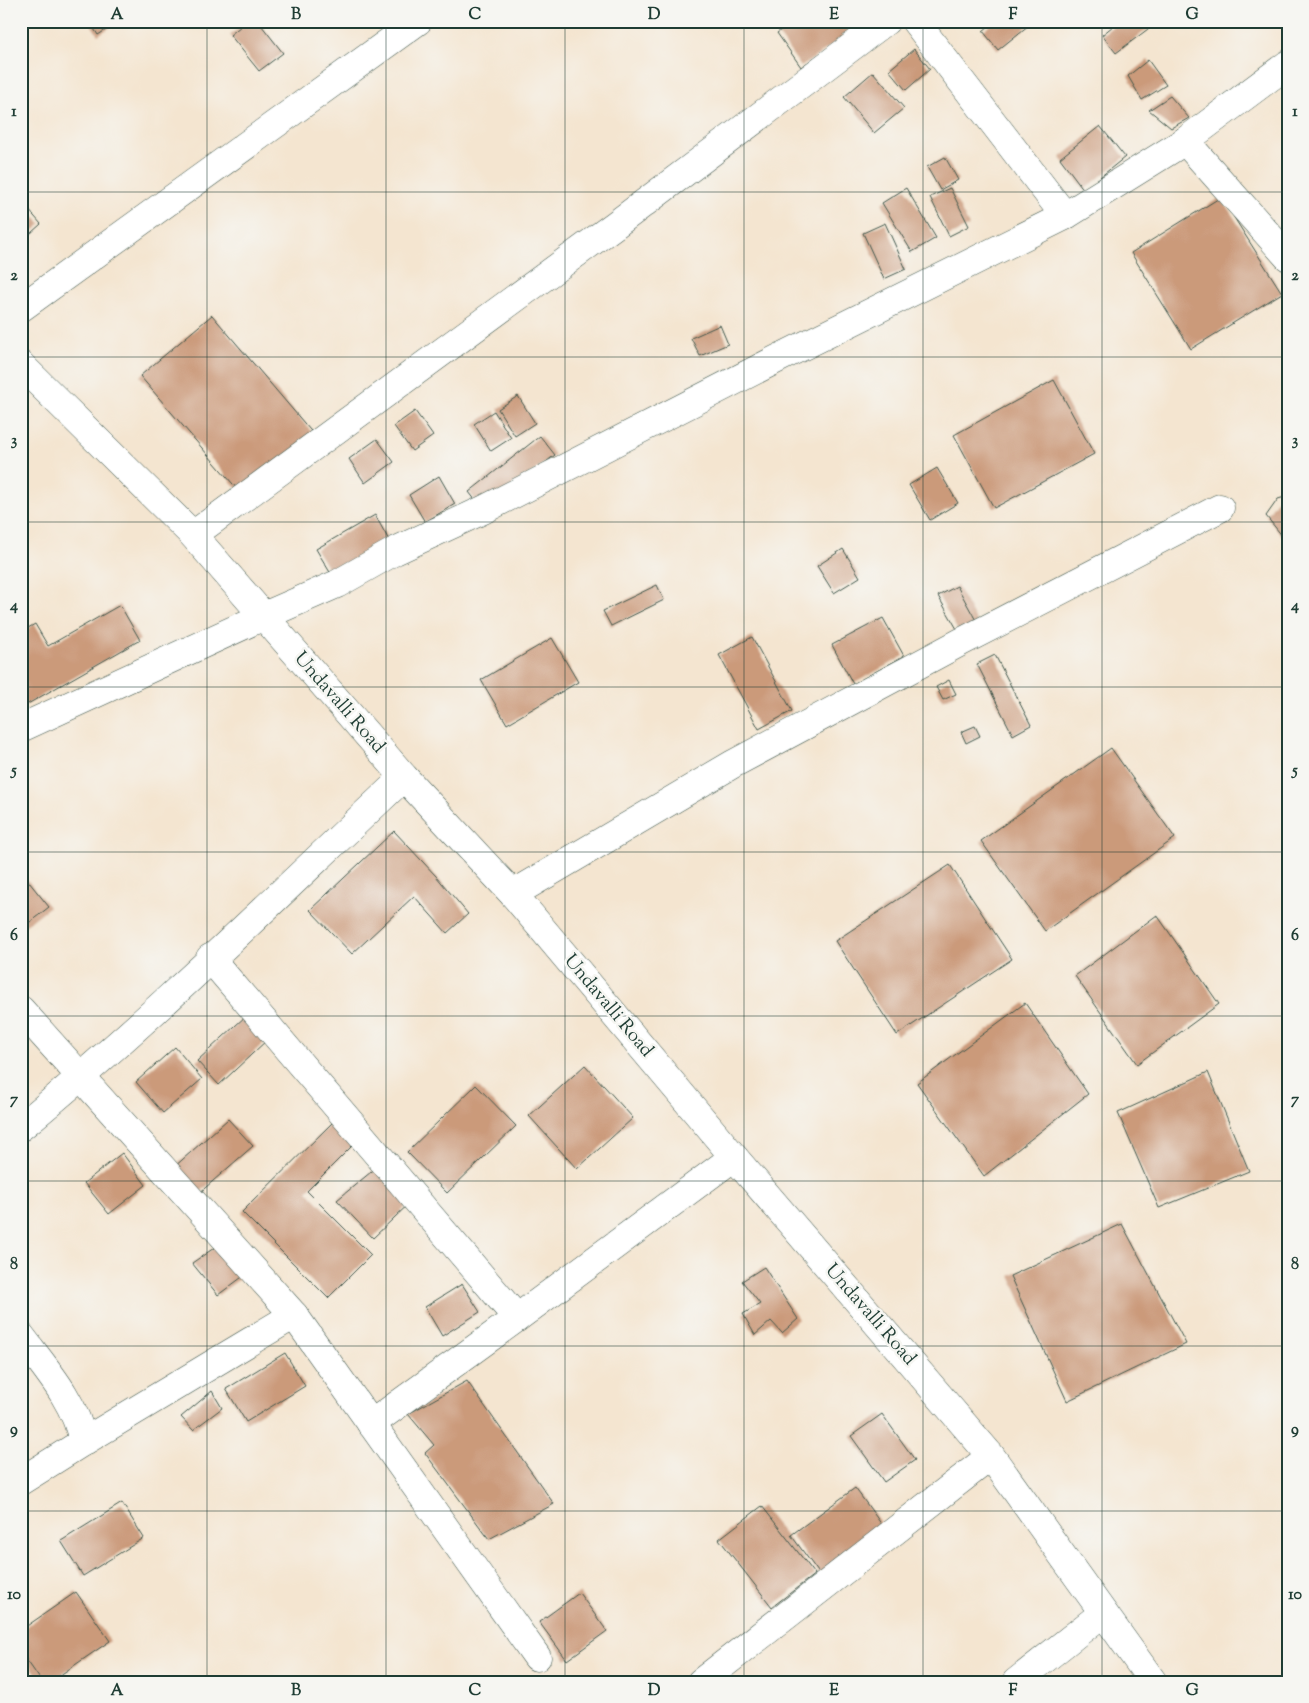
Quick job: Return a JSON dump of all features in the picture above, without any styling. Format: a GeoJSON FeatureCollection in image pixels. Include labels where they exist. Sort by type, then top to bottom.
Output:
{"type":"FeatureCollection","features":[{"type":"Feature","properties":{"kind":"street"},"geometry":{"type":"LineString","coordinates":[[21,308],[418,21]]}},
{"type":"Feature","properties":{"kind":"street"},"geometry":{"type":"LineString","coordinates":[[193,535],[615,225],[886,21]]}},
{"type":"Feature","properties":{"kind":"street"},"geometry":{"type":"LineString","coordinates":[[915,21],[1065,216]]}},
{"type":"Feature","properties":{"kind":"street"},"geometry":{"type":"LineString","coordinates":[[21,728],[337,584],[395,551],[483,510],[782,356],[1065,216],[1185,141],[1288,64]]}},
{"type":"Feature","properties":{"kind":"street"},"geometry":{"type":"LineString","coordinates":[[1185,141],[1288,257]]}},
{"type":"Feature","properties":{"kind":"street","name":"Undavalli Road"},"geometry":{"type":"LineString","coordinates":[[21,366],[193,535],[404,777],[513,894],[734,1157],[991,1456],[1153,1682]]}},
{"type":"Feature","properties":{"kind":"street"},"geometry":{"type":"LineString","coordinates":[[513,894],[733,764],[961,642],[1220,508]]}},
{"type":"Feature","properties":{"kind":"street"},"geometry":{"type":"LineString","coordinates":[[21,1126],[81,1078],[146,1020],[404,777]]}},
{"type":"Feature","properties":{"kind":"street"},"geometry":{"type":"LineString","coordinates":[[210,958],[517,1318]]}},
{"type":"Feature","properties":{"kind":"street"},"geometry":{"type":"LineString","coordinates":[[21,1010],[294,1315],[537,1657]]}},
{"type":"Feature","properties":{"kind":"street"},"geometry":{"type":"LineString","coordinates":[[371,1424],[734,1157]]}},
{"type":"Feature","properties":{"kind":"street"},"geometry":{"type":"LineString","coordinates":[[21,1481],[294,1315]]}},
{"type":"Feature","properties":{"kind":"street"},"geometry":{"type":"LineString","coordinates":[[21,1336],[68,1400],[81,1430],[83,1442]]}},
{"type":"Feature","properties":{"kind":"street"},"geometry":{"type":"LineString","coordinates":[[701,1682],[991,1456]]}},
{"type":"Feature","properties":{"kind":"street"},"geometry":{"type":"LineString","coordinates":[[1016,1682],[1103,1613]]}},
{"type":"Feature","properties":{"kind":"building"},"geometry":{"type":"Polygon","coordinates":[[[89,21],[120,21],[98,35],[89,21]]]}},
{"type":"Feature","properties":{"kind":"building"},"geometry":{"type":"Polygon","coordinates":[[[247,21],[258,21],[283,53],[259,71],[230,35],[247,21]]]}},
{"type":"Feature","properties":{"kind":"building"},"geometry":{"type":"Polygon","coordinates":[[[793,21],[849,21],[855,29],[801,67],[777,33],[793,21]]]}},
{"type":"Feature","properties":{"kind":"building"},"geometry":{"type":"Polygon","coordinates":[[[995,21],[1034,21],[998,50],[983,31],[995,21]]]}},
{"type":"Feature","properties":{"kind":"building"},"geometry":{"type":"Polygon","coordinates":[[[1119,21],[1148,21],[1152,26],[1116,53],[1102,35],[1119,21]]]}},
{"type":"Feature","properties":{"kind":"building"},"geometry":{"type":"Polygon","coordinates":[[[914,49],[930,69],[906,90],[889,70],[914,49]]]}},
{"type":"Feature","properties":{"kind":"building"},"geometry":{"type":"Polygon","coordinates":[[[1148,60],[1166,85],[1142,100],[1128,76],[1148,60]]]}},
{"type":"Feature","properties":{"kind":"building"},"geometry":{"type":"Polygon","coordinates":[[[873,72],[904,108],[874,133],[844,97],[873,72]]]}},
{"type":"Feature","properties":{"kind":"building"},"geometry":{"type":"Polygon","coordinates":[[[1170,96],[1189,118],[1171,128],[1149,110],[1170,96]]]}},
{"type":"Feature","properties":{"kind":"building"},"geometry":{"type":"Polygon","coordinates":[[[1100,126],[1125,157],[1084,190],[1060,158],[1100,126]]]}},
{"type":"Feature","properties":{"kind":"building"},"geometry":{"type":"Polygon","coordinates":[[[945,157],[958,180],[940,190],[927,167],[945,157]]]}},
{"type":"Feature","properties":{"kind":"building"},"geometry":{"type":"Polygon","coordinates":[[[906,188],[936,238],[912,252],[882,203],[906,188]]]}},
{"type":"Feature","properties":{"kind":"building"},"geometry":{"type":"Polygon","coordinates":[[[950,188],[969,226],[949,236],[930,197],[950,188]]]}},
{"type":"Feature","properties":{"kind":"building"},"geometry":{"type":"Polygon","coordinates":[[[1221,197],[1282,293],[1191,349],[1131,253],[1221,197]]]}},
{"type":"Feature","properties":{"kind":"building"},"geometry":{"type":"Polygon","coordinates":[[[21,201],[41,224],[21,242],[21,201]]]}},
{"type":"Feature","properties":{"kind":"building"},"geometry":{"type":"Polygon","coordinates":[[[885,223],[906,269],[884,279],[863,233],[885,223]]]}},
{"type":"Feature","properties":{"kind":"building"},"geometry":{"type":"Polygon","coordinates":[[[212,315],[316,437],[245,498],[140,376],[212,315]]]}},
{"type":"Feature","properties":{"kind":"building"},"geometry":{"type":"Polygon","coordinates":[[[720,325],[728,344],[700,356],[691,338],[720,325]]]}},
{"type":"Feature","properties":{"kind":"building"},"geometry":{"type":"Polygon","coordinates":[[[1054,380],[1094,454],[994,508],[954,435],[1054,380]]]}},
{"type":"Feature","properties":{"kind":"building"},"geometry":{"type":"Polygon","coordinates":[[[518,396],[535,423],[515,436],[498,409],[518,396]]]}},
{"type":"Feature","properties":{"kind":"building"},"geometry":{"type":"Polygon","coordinates":[[[415,411],[433,436],[412,451],[394,426],[415,411]]]}},
{"type":"Feature","properties":{"kind":"building"},"geometry":{"type":"Polygon","coordinates":[[[494,411],[511,438],[491,451],[474,424],[494,411]]]}},
{"type":"Feature","properties":{"kind":"building"},"geometry":{"type":"Polygon","coordinates":[[[540,436],[555,455],[483,510],[469,492],[540,436]]]}},
{"type":"Feature","properties":{"kind":"building"},"geometry":{"type":"Polygon","coordinates":[[[377,439],[394,462],[365,483],[349,459],[377,439]]]}},
{"type":"Feature","properties":{"kind":"building"},"geometry":{"type":"Polygon","coordinates":[[[937,468],[958,503],[930,520],[909,485],[937,468]]]}},
{"type":"Feature","properties":{"kind":"building"},"geometry":{"type":"Polygon","coordinates":[[[439,476],[455,504],[425,522],[409,495],[439,476]]]}},
{"type":"Feature","properties":{"kind":"building"},"geometry":{"type":"Polygon","coordinates":[[[1285,497],[1288,500],[1288,543],[1266,516],[1278,499],[1285,497]]]}},
{"type":"Feature","properties":{"kind":"building"},"geometry":{"type":"Polygon","coordinates":[[[375,515],[395,551],[337,584],[316,549],[375,515]]]}},
{"type":"Feature","properties":{"kind":"building"},"geometry":{"type":"Polygon","coordinates":[[[843,549],[860,577],[834,593],[817,566],[843,549]]]}},
{"type":"Feature","properties":{"kind":"building"},"geometry":{"type":"Polygon","coordinates":[[[657,585],[664,600],[611,626],[603,611],[657,585]]]}},
{"type":"Feature","properties":{"kind":"building"},"geometry":{"type":"Polygon","coordinates":[[[957,586],[979,626],[961,636],[938,596],[957,586]]]}},
{"type":"Feature","properties":{"kind":"building"},"geometry":{"type":"Polygon","coordinates":[[[120,605],[140,640],[26,705],[21,696],[21,632],[35,624],[48,646],[120,605]]]}},
{"type":"Feature","properties":{"kind":"building"},"geometry":{"type":"Polygon","coordinates":[[[883,618],[904,656],[853,684],[832,645],[883,618]]]}},
{"type":"Feature","properties":{"kind":"building"},"geometry":{"type":"Polygon","coordinates":[[[752,637],[792,711],[759,729],[719,655],[752,637]]]}},
{"type":"Feature","properties":{"kind":"building"},"geometry":{"type":"Polygon","coordinates":[[[552,638],[578,682],[507,724],[481,680],[552,638]]]}},
{"type":"Feature","properties":{"kind":"building"},"geometry":{"type":"Polygon","coordinates":[[[995,655],[1031,725],[1013,735],[977,664],[995,655]]]}},
{"type":"Feature","properties":{"kind":"building"},"geometry":{"type":"Polygon","coordinates":[[[949,680],[956,694],[943,700],[936,687],[949,680]]]}},
{"type":"Feature","properties":{"kind":"building"},"geometry":{"type":"Polygon","coordinates":[[[975,726],[980,736],[966,743],[961,732],[975,726]]]}},
{"type":"Feature","properties":{"kind":"building"},"geometry":{"type":"Polygon","coordinates":[[[1111,748],[1175,838],[1045,931],[981,841],[1111,748]]]}},
{"type":"Feature","properties":{"kind":"building"},"geometry":{"type":"Polygon","coordinates":[[[394,831],[468,914],[447,933],[414,896],[352,954],[310,910],[394,831]]]}},
{"type":"Feature","properties":{"kind":"building"},"geometry":{"type":"Polygon","coordinates":[[[950,865],[1012,959],[897,1035],[835,941],[950,865]]]}},
{"type":"Feature","properties":{"kind":"building"},"geometry":{"type":"Polygon","coordinates":[[[21,872],[49,907],[21,929],[21,872]]]}},
{"type":"Feature","properties":{"kind":"building"},"geometry":{"type":"Polygon","coordinates":[[[1157,915],[1219,1004],[1137,1064],[1075,976],[1157,915]]]}},
{"type":"Feature","properties":{"kind":"building"},"geometry":{"type":"Polygon","coordinates":[[[1025,1003],[1088,1094],[984,1176],[917,1083],[1025,1003]]]}},
{"type":"Feature","properties":{"kind":"building"},"geometry":{"type":"Polygon","coordinates":[[[247,1015],[268,1039],[219,1085],[197,1061],[247,1015]]]}},
{"type":"Feature","properties":{"kind":"building"},"geometry":{"type":"Polygon","coordinates":[[[175,1047],[202,1079],[163,1113],[136,1082],[175,1047]]]}},
{"type":"Feature","properties":{"kind":"building"},"geometry":{"type":"Polygon","coordinates":[[[585,1065],[633,1118],[577,1169],[529,1116],[585,1065]]]}},
{"type":"Feature","properties":{"kind":"building"},"geometry":{"type":"Polygon","coordinates":[[[1208,1072],[1249,1171],[1159,1208],[1118,1113],[1208,1072]]]}},
{"type":"Feature","properties":{"kind":"building"},"geometry":{"type":"Polygon","coordinates":[[[476,1085],[516,1126],[447,1193],[407,1152],[476,1085]]]}},
{"type":"Feature","properties":{"kind":"building"},"geometry":{"type":"Polygon","coordinates":[[[228,1119],[253,1146],[197,1195],[173,1168],[228,1119]]]}},
{"type":"Feature","properties":{"kind":"building"},"geometry":{"type":"Polygon","coordinates":[[[333,1122],[354,1144],[307,1191],[371,1255],[328,1298],[242,1212],[333,1122]]]}},
{"type":"Feature","properties":{"kind":"building"},"geometry":{"type":"Polygon","coordinates":[[[122,1153],[146,1185],[109,1214],[84,1183],[122,1153]]]}},
{"type":"Feature","properties":{"kind":"building"},"geometry":{"type":"Polygon","coordinates":[[[377,1167],[415,1198],[373,1238],[337,1200],[377,1167]]]}},
{"type":"Feature","properties":{"kind":"building"},"geometry":{"type":"Polygon","coordinates":[[[1122,1224],[1186,1344],[1067,1401],[1010,1276],[1122,1224]]]}},
{"type":"Feature","properties":{"kind":"building"},"geometry":{"type":"Polygon","coordinates":[[[217,1246],[253,1269],[218,1295],[192,1263],[217,1246]]]}},
{"type":"Feature","properties":{"kind":"building"},"geometry":{"type":"Polygon","coordinates":[[[764,1267],[798,1319],[782,1333],[771,1321],[755,1335],[743,1314],[760,1304],[742,1281],[764,1267]]]}},
{"type":"Feature","properties":{"kind":"building"},"geometry":{"type":"Polygon","coordinates":[[[462,1284],[480,1312],[442,1336],[425,1307],[462,1284]]]}},
{"type":"Feature","properties":{"kind":"building"},"geometry":{"type":"Polygon","coordinates":[[[285,1353],[305,1386],[246,1422],[226,1389],[285,1353]]]}},
{"type":"Feature","properties":{"kind":"building"},"geometry":{"type":"Polygon","coordinates":[[[467,1381],[554,1504],[489,1539],[425,1453],[434,1445],[408,1414],[467,1381]]]}},
{"type":"Feature","properties":{"kind":"building"},"geometry":{"type":"Polygon","coordinates":[[[212,1391],[222,1408],[193,1430],[181,1417],[212,1391]]]}},
{"type":"Feature","properties":{"kind":"building"},"geometry":{"type":"Polygon","coordinates":[[[882,1414],[915,1460],[884,1482],[851,1436],[882,1414]]]}},
{"type":"Feature","properties":{"kind":"building"},"geometry":{"type":"Polygon","coordinates":[[[855,1488],[885,1529],[821,1576],[791,1535],[855,1488]]]}},
{"type":"Feature","properties":{"kind":"building"},"geometry":{"type":"Polygon","coordinates":[[[122,1503],[144,1538],[83,1576],[61,1541],[122,1503]]]}},
{"type":"Feature","properties":{"kind":"building"},"geometry":{"type":"Polygon","coordinates":[[[762,1506],[815,1574],[772,1607],[719,1539],[762,1506]]]}},
{"type":"Feature","properties":{"kind":"building"},"geometry":{"type":"Polygon","coordinates":[[[76,1592],[110,1641],[50,1682],[42,1682],[21,1652],[21,1630],[76,1592]]]}},
{"type":"Feature","properties":{"kind":"building"},"geometry":{"type":"Polygon","coordinates":[[[579,1593],[607,1631],[567,1660],[539,1622],[579,1593]]]}}]}
